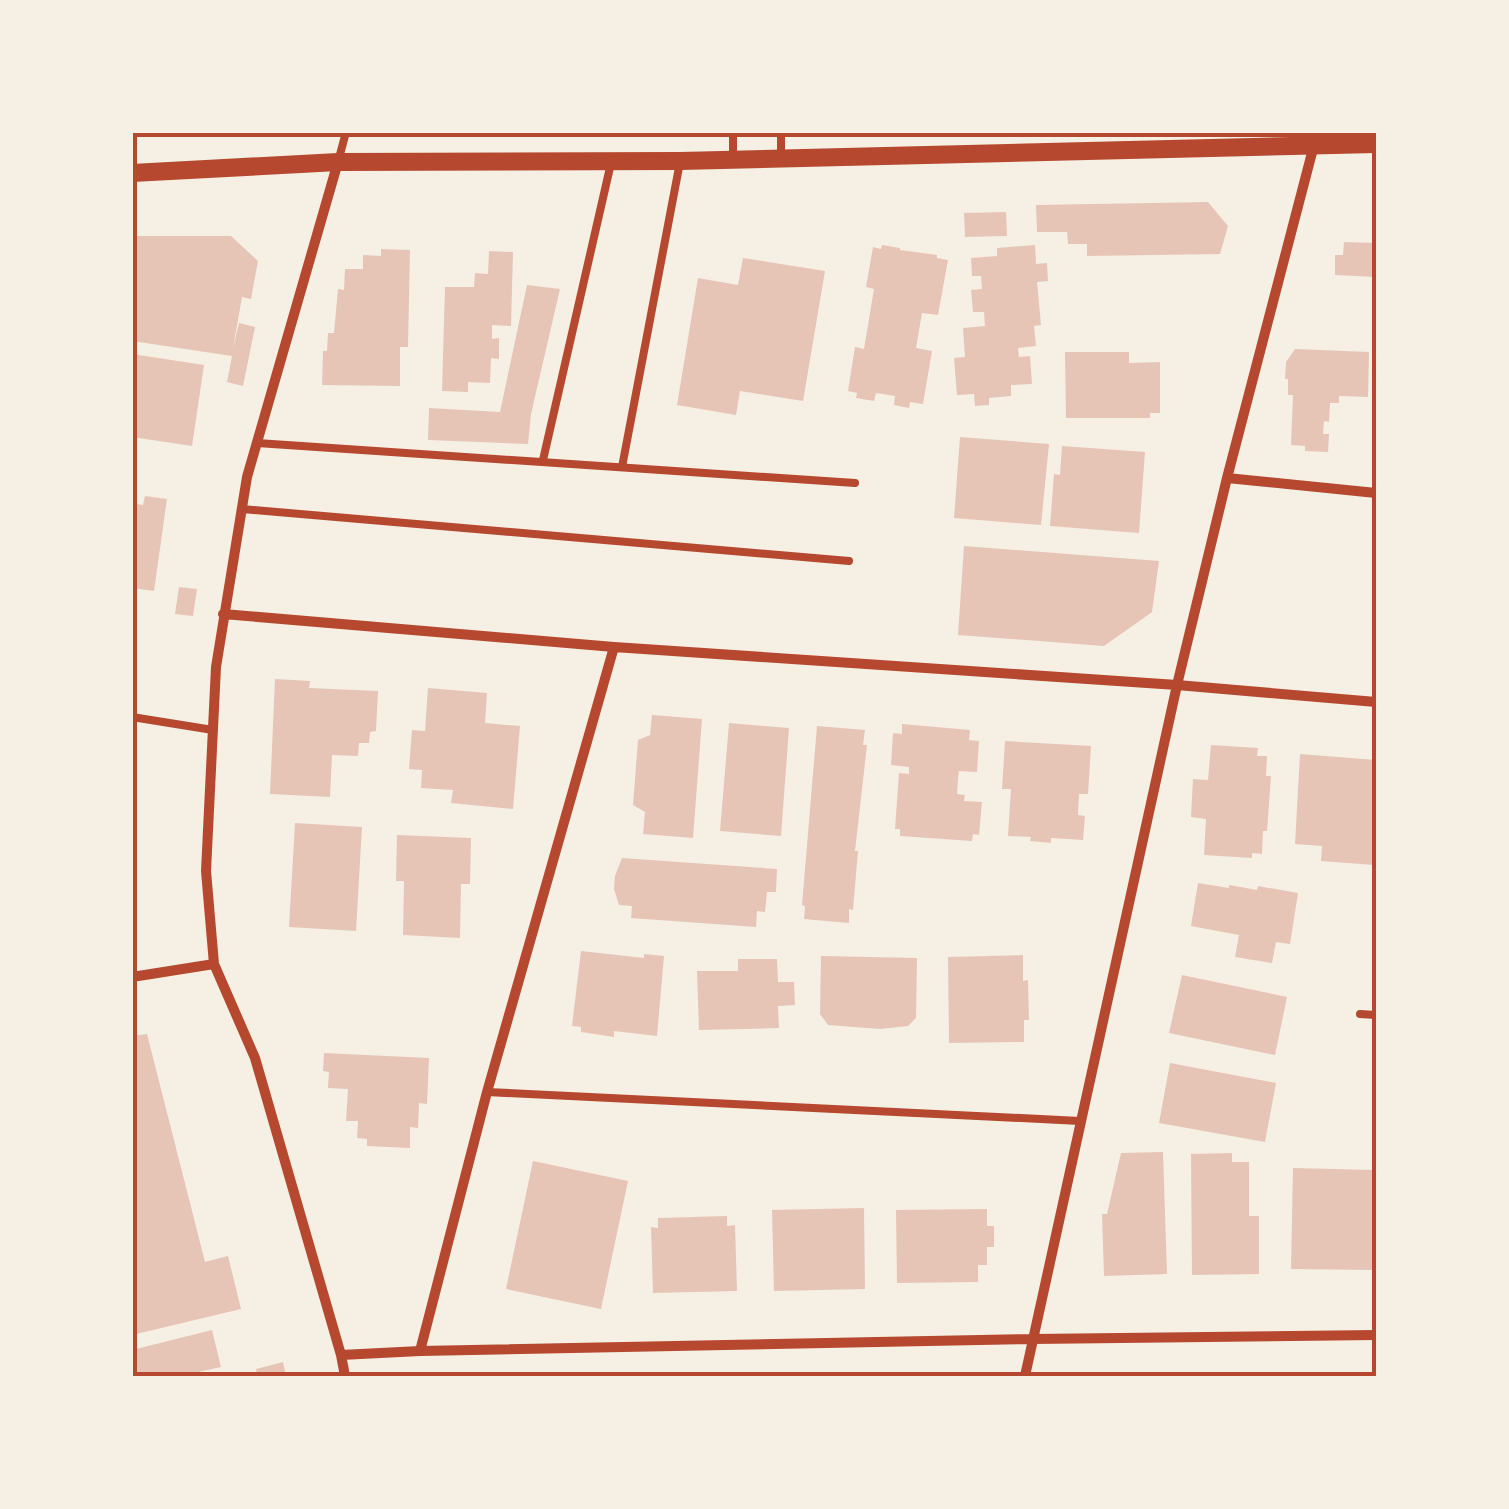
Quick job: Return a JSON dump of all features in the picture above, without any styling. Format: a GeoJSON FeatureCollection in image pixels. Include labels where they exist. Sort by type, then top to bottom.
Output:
{"type":"FeatureCollection","features":[{"type":"Feature","properties":{"kind":"street"},"geometry":{"type":"LineString","coordinates":[[132,173],[338,162],[680,161],[1326,141],[1376,144]]}},
{"type":"Feature","properties":{"kind":"street"},"geometry":{"type":"LineString","coordinates":[[1025,1376],[1177,685],[1228,478],[1326,141]]}},
{"type":"Feature","properties":{"kind":"street"},"geometry":{"type":"LineString","coordinates":[[338,162],[247,477],[216,667],[206,871],[214,964],[254,1058],[342,1355],[344,1376]]}},
{"type":"Feature","properties":{"kind":"street"},"geometry":{"type":"LineString","coordinates":[[1228,478],[1376,493]]}},
{"type":"Feature","properties":{"kind":"street"},"geometry":{"type":"LineString","coordinates":[[223,614],[614,647],[1376,702]]}},
{"type":"Feature","properties":{"kind":"street"},"geometry":{"type":"LineString","coordinates":[[420,1351],[487,1092],[614,647]]}},
{"type":"Feature","properties":{"kind":"street"},"geometry":{"type":"LineString","coordinates":[[132,977],[214,964]]}},
{"type":"Feature","properties":{"kind":"street"},"geometry":{"type":"LineString","coordinates":[[342,1355],[1033,1338],[1376,1335]]}},
{"type":"Feature","properties":{"kind":"lane"},"geometry":{"type":"LineString","coordinates":[[338,162],[346,132]]}},
{"type":"Feature","properties":{"kind":"lane"},"geometry":{"type":"LineString","coordinates":[[733,132],[733,160]]}},
{"type":"Feature","properties":{"kind":"lane"},"geometry":{"type":"LineString","coordinates":[[781,132],[781,158]]}},
{"type":"Feature","properties":{"kind":"lane"},"geometry":{"type":"LineString","coordinates":[[542,460],[611,161]]}},
{"type":"Feature","properties":{"kind":"lane"},"geometry":{"type":"LineString","coordinates":[[622,466],[680,161]]}},
{"type":"Feature","properties":{"kind":"lane"},"geometry":{"type":"LineString","coordinates":[[256,443],[855,482]]}},
{"type":"Feature","properties":{"kind":"lane"},"geometry":{"type":"LineString","coordinates":[[242,509],[849,561]]}},
{"type":"Feature","properties":{"kind":"lane"},"geometry":{"type":"LineString","coordinates":[[132,717],[213,730]]}},
{"type":"Feature","properties":{"kind":"lane"},"geometry":{"type":"LineString","coordinates":[[1360,1014],[1376,1015]]}},
{"type":"Feature","properties":{"kind":"lane"},"geometry":{"type":"LineString","coordinates":[[487,1092],[1080,1121]]}},
{"type":"Feature","properties":{"kind":"building"},"geometry":{"type":"Polygon","coordinates":[[[1208,202],[1228,226],[1220,254],[1087,256],[1087,244],[1068,244],[1067,232],[1037,232],[1036,205],[1208,202]]]}},
{"type":"Feature","properties":{"kind":"building"},"geometry":{"type":"Polygon","coordinates":[[[1006,212],[1007,236],[965,237],[964,213],[1006,212]]]}},
{"type":"Feature","properties":{"kind":"building"},"geometry":{"type":"Polygon","coordinates":[[[132,236],[231,236],[258,261],[251,299],[242,297],[233,348],[239,323],[255,327],[243,386],[227,382],[232,356],[132,341],[132,236]]]}},
{"type":"Feature","properties":{"kind":"building"},"geometry":{"type":"Polygon","coordinates":[[[1344,242],[1376,243],[1376,277],[1335,275],[1335,255],[1343,255],[1344,242]]]}},
{"type":"Feature","properties":{"kind":"building"},"geometry":{"type":"Polygon","coordinates":[[[882,245],[948,260],[938,315],[922,313],[916,348],[932,351],[923,404],[910,402],[909,408],[894,405],[895,396],[876,393],[874,401],[856,398],[857,393],[848,391],[855,347],[864,349],[874,289],[866,287],[873,247],[881,249],[882,245]]]}},
{"type":"Feature","properties":{"kind":"building"},"geometry":{"type":"Polygon","coordinates":[[[1035,245],[1036,264],[1047,263],[1048,281],[1037,282],[1041,325],[1034,326],[1036,346],[1018,348],[1019,357],[1030,356],[1032,384],[1011,385],[1011,396],[989,398],[989,405],[975,406],[974,394],[957,395],[954,358],[965,357],[963,328],[985,326],[984,312],[973,312],[971,290],[982,289],[981,276],[972,276],[971,258],[997,256],[997,248],[1035,245]]]}},
{"type":"Feature","properties":{"kind":"building"},"geometry":{"type":"Polygon","coordinates":[[[381,249],[410,250],[408,347],[400,347],[400,386],[322,385],[323,351],[327,351],[328,333],[334,333],[338,289],[344,290],[345,269],[363,269],[363,255],[381,256],[381,249]]]}},
{"type":"Feature","properties":{"kind":"building"},"geometry":{"type":"Polygon","coordinates":[[[489,251],[513,252],[511,326],[492,325],[492,339],[499,338],[499,359],[491,358],[490,383],[468,382],[468,392],[442,391],[445,287],[474,287],[475,273],[488,274],[489,251]]]}},
{"type":"Feature","properties":{"kind":"building"},"geometry":{"type":"Polygon","coordinates":[[[743,258],[825,271],[803,401],[740,391],[736,415],[677,405],[698,278],[738,285],[743,258]]]}},
{"type":"Feature","properties":{"kind":"building"},"geometry":{"type":"Polygon","coordinates":[[[527,285],[560,289],[531,414],[528,444],[428,440],[429,408],[500,412],[527,285]]]}},
{"type":"Feature","properties":{"kind":"building"},"geometry":{"type":"Polygon","coordinates":[[[1295,349],[1369,352],[1368,397],[1339,396],[1339,403],[1330,403],[1329,422],[1324,421],[1323,434],[1329,434],[1328,452],[1305,451],[1305,446],[1291,445],[1293,395],[1288,395],[1285,379],[1286,362],[1295,349]]]}},
{"type":"Feature","properties":{"kind":"building"},"geometry":{"type":"Polygon","coordinates":[[[1065,352],[1129,352],[1129,363],[1160,362],[1160,413],[1150,413],[1150,418],[1066,418],[1065,352]]]}},
{"type":"Feature","properties":{"kind":"building"},"geometry":{"type":"Polygon","coordinates":[[[132,354],[204,365],[192,446],[132,437],[132,354]]]}},
{"type":"Feature","properties":{"kind":"building"},"geometry":{"type":"Polygon","coordinates":[[[960,437],[1049,444],[1041,525],[954,518],[960,437]]]}},
{"type":"Feature","properties":{"kind":"building"},"geometry":{"type":"Polygon","coordinates":[[[1062,446],[1145,452],[1139,533],[1050,526],[1054,474],[1060,475],[1062,446]]]}},
{"type":"Feature","properties":{"kind":"building"},"geometry":{"type":"Polygon","coordinates":[[[145,496],[167,499],[154,591],[132,588],[132,503],[143,505],[145,496]]]}},
{"type":"Feature","properties":{"kind":"building"},"geometry":{"type":"Polygon","coordinates":[[[964,546],[1159,561],[1152,612],[1104,646],[958,635],[964,546]]]}},
{"type":"Feature","properties":{"kind":"building"},"geometry":{"type":"Polygon","coordinates":[[[179,587],[197,589],[193,616],[175,614],[179,587]]]}},
{"type":"Feature","properties":{"kind":"building"},"geometry":{"type":"Polygon","coordinates":[[[275,679],[310,681],[309,688],[378,691],[376,731],[370,732],[369,743],[359,743],[358,756],[332,755],[330,797],[270,794],[275,679]]]}},
{"type":"Feature","properties":{"kind":"building"},"geometry":{"type":"Polygon","coordinates":[[[428,688],[487,693],[485,723],[520,726],[513,809],[451,803],[453,790],[421,788],[422,770],[409,769],[412,730],[425,731],[428,688]]]}},
{"type":"Feature","properties":{"kind":"building"},"geometry":{"type":"Polygon","coordinates":[[[652,715],[702,719],[693,838],[643,834],[645,812],[633,805],[638,740],[650,735],[652,715]]]}},
{"type":"Feature","properties":{"kind":"building"},"geometry":{"type":"Polygon","coordinates":[[[729,723],[789,728],[781,836],[720,831],[729,723]]]}},
{"type":"Feature","properties":{"kind":"building"},"geometry":{"type":"Polygon","coordinates":[[[902,724],[970,730],[969,740],[979,741],[977,772],[959,771],[958,778],[957,794],[965,795],[964,801],[982,802],[979,835],[973,834],[972,841],[900,836],[900,829],[895,829],[899,773],[909,774],[909,767],[891,765],[893,733],[902,734],[902,724]]]}},
{"type":"Feature","properties":{"kind":"building"},"geometry":{"type":"Polygon","coordinates":[[[817,726],[865,730],[863,745],[867,745],[849,923],[804,919],[817,726]]]}},
{"type":"Feature","properties":{"kind":"building"},"geometry":{"type":"Polygon","coordinates":[[[1005,741],[1091,746],[1088,794],[1079,794],[1078,815],[1085,816],[1083,840],[1051,838],[1051,843],[1008,836],[1011,789],[1002,789],[1005,741]]]}},
{"type":"Feature","properties":{"kind":"building"},"geometry":{"type":"Polygon","coordinates":[[[1211,745],[1258,748],[1257,756],[1267,756],[1266,776],[1271,776],[1262,854],[1252,853],[1252,858],[1204,855],[1206,819],[1191,817],[1193,779],[1208,780],[1211,745]]]}},
{"type":"Feature","properties":{"kind":"building"},"geometry":{"type":"Polygon","coordinates":[[[1300,754],[1376,760],[1374,865],[1321,861],[1322,846],[1295,844],[1300,754]]]}},
{"type":"Feature","properties":{"kind":"building"},"geometry":{"type":"Polygon","coordinates":[[[295,823],[362,827],[356,931],[289,927],[295,823]]]}},
{"type":"Feature","properties":{"kind":"building"},"geometry":{"type":"Polygon","coordinates":[[[397,835],[471,838],[470,884],[461,884],[460,938],[403,935],[404,881],[396,881],[397,835]]]}},
{"type":"Feature","properties":{"kind":"building"},"geometry":{"type":"Polygon","coordinates":[[[622,858],[777,869],[776,892],[767,892],[765,912],[757,911],[756,927],[631,918],[632,906],[619,905],[614,889],[622,858]]]}},
{"type":"Feature","properties":{"kind":"building"},"geometry":{"type":"Polygon","coordinates":[[[1198,883],[1298,893],[1290,944],[1276,942],[1272,963],[1235,957],[1239,935],[1191,926],[1198,883]]]}},
{"type":"Feature","properties":{"kind":"building"},"geometry":{"type":"Polygon","coordinates":[[[581,951],[644,958],[644,954],[664,956],[657,1036],[614,1031],[614,1037],[581,1032],[581,1027],[572,1026],[581,951]]]}},
{"type":"Feature","properties":{"kind":"building"},"geometry":{"type":"Polygon","coordinates":[[[1023,955],[1029,1020],[1024,1020],[1024,1042],[949,1043],[948,957],[1023,955]]]}},
{"type":"Feature","properties":{"kind":"building"},"geometry":{"type":"Polygon","coordinates":[[[821,956],[917,958],[916,1018],[908,1026],[880,1029],[828,1025],[820,1014],[821,956]]]}},
{"type":"Feature","properties":{"kind":"building"},"geometry":{"type":"Polygon","coordinates":[[[738,959],[777,959],[778,982],[794,982],[795,1005],[778,1006],[779,1028],[699,1030],[697,971],[738,971],[738,959]]]}},
{"type":"Feature","properties":{"kind":"building"},"geometry":{"type":"Polygon","coordinates":[[[1182,975],[1287,997],[1275,1055],[1169,1033],[1182,975]]]}},
{"type":"Feature","properties":{"kind":"building"},"geometry":{"type":"Polygon","coordinates":[[[147,1034],[205,1262],[228,1256],[241,1309],[132,1335],[132,1036],[147,1034]]]}},
{"type":"Feature","properties":{"kind":"building"},"geometry":{"type":"Polygon","coordinates":[[[324,1053],[429,1058],[427,1104],[419,1103],[418,1128],[410,1127],[410,1148],[367,1146],[367,1139],[357,1138],[358,1121],[346,1121],[348,1089],[328,1088],[329,1072],[323,1071],[324,1053]]]}},
{"type":"Feature","properties":{"kind":"building"},"geometry":{"type":"Polygon","coordinates":[[[1170,1063],[1276,1083],[1265,1142],[1159,1123],[1170,1063]]]}},
{"type":"Feature","properties":{"kind":"building"},"geometry":{"type":"Polygon","coordinates":[[[1163,1152],[1167,1274],[1104,1276],[1102,1214],[1107,1214],[1121,1153],[1163,1152]]]}},
{"type":"Feature","properties":{"kind":"building"},"geometry":{"type":"Polygon","coordinates":[[[1232,1153],[1232,1162],[1249,1162],[1249,1216],[1259,1216],[1259,1274],[1192,1275],[1191,1154],[1232,1153]]]}},
{"type":"Feature","properties":{"kind":"building"},"geometry":{"type":"Polygon","coordinates":[[[533,1161],[628,1181],[601,1309],[506,1289],[533,1161]]]}},
{"type":"Feature","properties":{"kind":"building"},"geometry":{"type":"Polygon","coordinates":[[[1293,1168],[1374,1170],[1373,1270],[1291,1269],[1293,1168]]]}},
{"type":"Feature","properties":{"kind":"building"},"geometry":{"type":"Polygon","coordinates":[[[864,1208],[865,1289],[774,1291],[772,1210],[864,1208]]]}},
{"type":"Feature","properties":{"kind":"building"},"geometry":{"type":"Polygon","coordinates":[[[987,1209],[987,1226],[994,1226],[994,1247],[987,1247],[987,1265],[978,1265],[978,1282],[897,1283],[896,1210],[987,1209]]]}},
{"type":"Feature","properties":{"kind":"building"},"geometry":{"type":"Polygon","coordinates":[[[727,1216],[727,1226],[735,1225],[737,1291],[653,1293],[651,1227],[658,1228],[658,1218],[727,1216]]]}},
{"type":"Feature","properties":{"kind":"building"},"geometry":{"type":"Polygon","coordinates":[[[212,1330],[221,1367],[180,1376],[132,1376],[132,1350],[212,1330]]]}},
{"type":"Feature","properties":{"kind":"building"},"geometry":{"type":"Polygon","coordinates":[[[283,1362],[286,1376],[257,1376],[256,1369],[283,1362]]]}}]}
